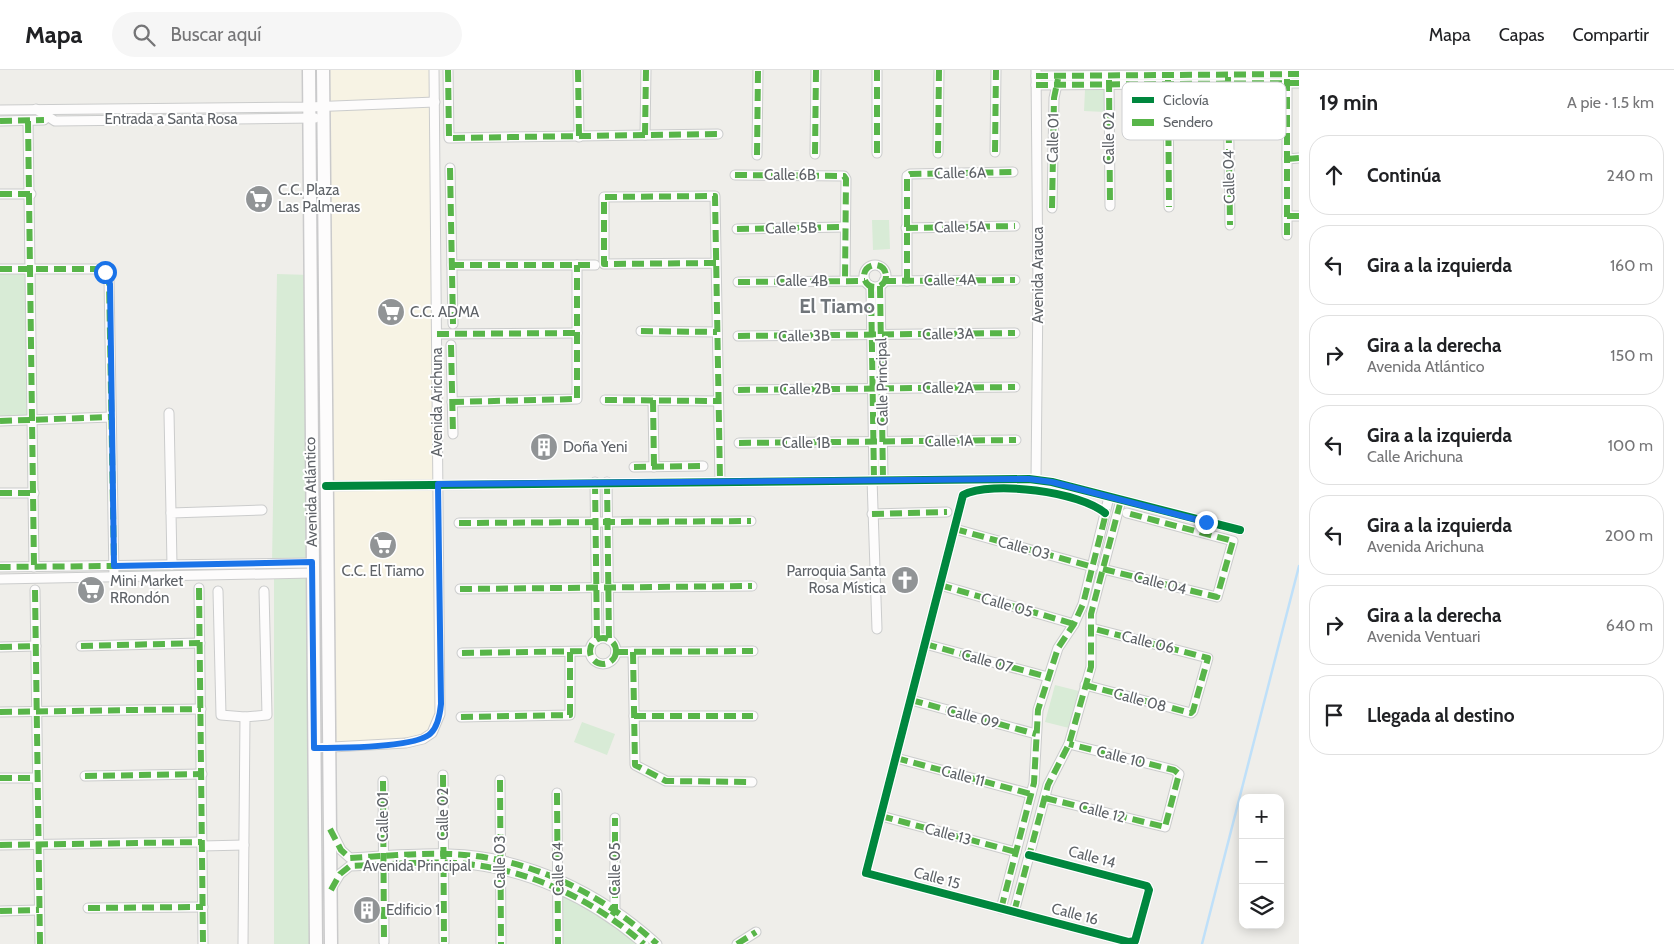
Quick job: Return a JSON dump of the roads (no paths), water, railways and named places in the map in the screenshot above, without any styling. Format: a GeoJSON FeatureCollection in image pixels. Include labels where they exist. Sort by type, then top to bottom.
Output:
{"type":"FeatureCollection","features":[{"type":"Feature","properties":{"kind":"main road","name":"Avenida Atlántico"},"geometry":{"type":"LineString","coordinates":[[309,70],[316,944]]}},
{"type":"Feature","properties":{"kind":"main road","name":"Avenida Atlántico"},"geometry":{"type":"LineString","coordinates":[[323,70],[331,944]]}},
{"type":"Feature","properties":{"kind":"street","name":"Avenida Arichuna"},"geometry":{"type":"LineString","coordinates":[[329,748],[406,743],[423,739],[432,733],[437,723],[441,704],[434,70]]}},
{"type":"Feature","properties":{"kind":"street"},"geometry":{"type":"LineString","coordinates":[[448,70],[449,138],[718,134]]}},
{"type":"Feature","properties":{"kind":"street"},"geometry":{"type":"LineString","coordinates":[[578,70],[579,137]]}},
{"type":"Feature","properties":{"kind":"street"},"geometry":{"type":"LineString","coordinates":[[645,135],[646,70]]}},
{"type":"Feature","properties":{"kind":"street"},"geometry":{"type":"LineString","coordinates":[[758,70],[758,155]]}},
{"type":"Feature","properties":{"kind":"street"},"geometry":{"type":"LineString","coordinates":[[815,154],[816,70]]}},
{"type":"Feature","properties":{"kind":"street"},"geometry":{"type":"LineString","coordinates":[[877,70],[877,153]]}},
{"type":"Feature","properties":{"kind":"street"},"geometry":{"type":"LineString","coordinates":[[938,153],[939,70]]}},
{"type":"Feature","properties":{"kind":"street"},"geometry":{"type":"LineString","coordinates":[[995,152],[996,70]]}},
{"type":"Feature","properties":{"kind":"street"},"geometry":{"type":"LineString","coordinates":[[1036,77],[1287,76],[1299,74]]}},
{"type":"Feature","properties":{"kind":"street"},"geometry":{"type":"LineString","coordinates":[[1287,76],[1299,83]]}},
{"type":"Feature","properties":{"kind":"street"},"geometry":{"type":"LineString","coordinates":[[1286,235],[1287,76]]}},
{"type":"Feature","properties":{"kind":"street","name":"Avenida Arauca"},"geometry":{"type":"LineString","coordinates":[[1036,77],[1038,289],[1036,480]]}},
{"type":"Feature","properties":{"kind":"street","name":"Calle 01"},"geometry":{"type":"LineString","coordinates":[[1052,208],[1054,98],[1057,77]]}},
{"type":"Feature","properties":{"kind":"street","name":"Calle 02"},"geometry":{"type":"LineString","coordinates":[[1109,77],[1110,206]]}},
{"type":"Feature","properties":{"kind":"street"},"geometry":{"type":"LineString","coordinates":[[309,112],[434,102]]}},
{"type":"Feature","properties":{"kind":"street","name":"Entrada a Santa Rosa"},"geometry":{"type":"LineString","coordinates":[[36,109],[55,121],[309,112]]}},
{"type":"Feature","properties":{"kind":"street","name":"Entrada a Santa Rosa"},"geometry":{"type":"LineString","coordinates":[[0,110],[115,109],[309,112]]}},
{"type":"Feature","properties":{"kind":"street"},"geometry":{"type":"LineString","coordinates":[[114,119],[115,109]]}},
{"type":"Feature","properties":{"kind":"street"},"geometry":{"type":"LineString","coordinates":[[0,121],[44,120]]}},
{"type":"Feature","properties":{"kind":"street"},"geometry":{"type":"LineString","coordinates":[[28,121],[31,194],[34,567]]}},
{"type":"Feature","properties":{"kind":"street"},"geometry":{"type":"LineString","coordinates":[[1168,140],[1169,207]]}},
{"type":"Feature","properties":{"kind":"street","name":"Calle 04"},"geometry":{"type":"LineString","coordinates":[[1229,140],[1230,225]]}},
{"type":"Feature","properties":{"kind":"street"},"geometry":{"type":"LineString","coordinates":[[1286,159],[1299,158]]}},
{"type":"Feature","properties":{"kind":"street"},"geometry":{"type":"LineString","coordinates":[[450,168],[453,324]]}},
{"type":"Feature","properties":{"kind":"street","name":"Calle 6A"},"geometry":{"type":"LineString","coordinates":[[906,228],[907,176],[910,174],[1014,172]]}},
{"type":"Feature","properties":{"kind":"street","name":"Calle 6B"},"geometry":{"type":"LineString","coordinates":[[735,175],[844,176],[844,227]]}},
{"type":"Feature","properties":{"kind":"street"},"geometry":{"type":"LineString","coordinates":[[0,194],[31,194]]}},
{"type":"Feature","properties":{"kind":"street"},"geometry":{"type":"LineString","coordinates":[[716,263],[604,264],[604,197],[715,196],[720,481]]}},
{"type":"Feature","properties":{"kind":"street"},"geometry":{"type":"LineString","coordinates":[[1287,216],[1299,216]]}},
{"type":"Feature","properties":{"kind":"street","name":"Calle 5A"},"geometry":{"type":"LineString","coordinates":[[906,228],[1015,226]]}},
{"type":"Feature","properties":{"kind":"street"},"geometry":{"type":"LineString","coordinates":[[844,227],[845,281]]}},
{"type":"Feature","properties":{"kind":"street","name":"Calle 5B"},"geometry":{"type":"LineString","coordinates":[[737,228],[844,227]]}},
{"type":"Feature","properties":{"kind":"street"},"geometry":{"type":"LineString","coordinates":[[906,228],[907,281]]}},
{"type":"Feature","properties":{"kind":"street"},"geometry":{"type":"LineString","coordinates":[[452,265],[595,265]]}},
{"type":"Feature","properties":{"kind":"street"},"geometry":{"type":"LineString","coordinates":[[452,402],[578,398],[577,265]]}},
{"type":"Feature","properties":{"kind":"street"},"geometry":{"type":"LineString","coordinates":[[0,269],[96,269],[108,275],[110,284],[114,577]]}},
{"type":"Feature","properties":{"kind":"street","name":"Calle 4A"},"geometry":{"type":"LineString","coordinates":[[875,283],[1015,280]]}},
{"type":"Feature","properties":{"kind":"street","name":"Calle 4B"},"geometry":{"type":"LineString","coordinates":[[738,282],[845,281],[875,283]]}},
{"type":"Feature","properties":{"kind":"street","name":"Calle Principal"},"geometry":{"type":"LineString","coordinates":[[875,283],[878,442],[872,514],[877,628]]}},
{"type":"Feature","properties":{"kind":"street"},"geometry":{"type":"LineString","coordinates":[[641,331],[717,332]]}},
{"type":"Feature","properties":{"kind":"street"},"geometry":{"type":"LineString","coordinates":[[437,334],[577,333]]}},
{"type":"Feature","properties":{"kind":"street","name":"Calle 3A"},"geometry":{"type":"LineString","coordinates":[[876,335],[1015,333]]}},
{"type":"Feature","properties":{"kind":"street","name":"Calle 3B"},"geometry":{"type":"LineString","coordinates":[[738,336],[876,335]]}},
{"type":"Feature","properties":{"kind":"street"},"geometry":{"type":"LineString","coordinates":[[451,345],[453,434]]}},
{"type":"Feature","properties":{"kind":"street","name":"Calle 2A"},"geometry":{"type":"LineString","coordinates":[[877,388],[1015,387]]}},
{"type":"Feature","properties":{"kind":"street","name":"Calle 2B"},"geometry":{"type":"LineString","coordinates":[[738,390],[877,388]]}},
{"type":"Feature","properties":{"kind":"street"},"geometry":{"type":"LineString","coordinates":[[605,400],[718,401]]}},
{"type":"Feature","properties":{"kind":"street"},"geometry":{"type":"LineString","coordinates":[[653,400],[654,467]]}},
{"type":"Feature","properties":{"kind":"street"},"geometry":{"type":"LineString","coordinates":[[169,413],[172,565]]}},
{"type":"Feature","properties":{"kind":"street"},"geometry":{"type":"LineString","coordinates":[[0,421],[111,417]]}},
{"type":"Feature","properties":{"kind":"street","name":"Calle 1A"},"geometry":{"type":"LineString","coordinates":[[878,442],[1016,440]]}},
{"type":"Feature","properties":{"kind":"street","name":"Calle 1B"},"geometry":{"type":"LineString","coordinates":[[739,443],[878,442]]}},
{"type":"Feature","properties":{"kind":"street"},"geometry":{"type":"LineString","coordinates":[[634,468],[703,466]]}},
{"type":"Feature","properties":{"kind":"street"},"geometry":{"type":"LineString","coordinates":[[326,486],[876,479],[1036,480],[1240,530]]}},
{"type":"Feature","properties":{"kind":"street"},"geometry":{"type":"LineString","coordinates":[[595,482],[597,640]]}},
{"type":"Feature","properties":{"kind":"street"},"geometry":{"type":"LineString","coordinates":[[607,482],[609,640]]}},
{"type":"Feature","properties":{"kind":"street"},"geometry":{"type":"LineString","coordinates":[[881,816],[963,495],[965,493],[1037,489],[1093,504],[1105,513]]}},
{"type":"Feature","properties":{"kind":"street"},"geometry":{"type":"LineString","coordinates":[[0,493],[34,493]]}},
{"type":"Feature","properties":{"kind":"street"},"geometry":{"type":"LineString","coordinates":[[1014,912],[1051,778],[1068,744],[1092,661],[1088,605],[1093,567],[1109,497]]}},
{"type":"Feature","properties":{"kind":"street"},"geometry":{"type":"LineString","coordinates":[[1001,909],[1036,774],[1037,713],[1058,648],[1088,605],[1103,569],[1121,500]]}},
{"type":"Feature","properties":{"kind":"street"},"geometry":{"type":"LineString","coordinates":[[171,513],[262,510]]}},
{"type":"Feature","properties":{"kind":"street"},"geometry":{"type":"LineString","coordinates":[[872,514],[947,512]]}},
{"type":"Feature","properties":{"kind":"street","name":"Calle 04"},"geometry":{"type":"LineString","coordinates":[[1103,569],[1217,597],[1232,541],[1127,513]]}},
{"type":"Feature","properties":{"kind":"street"},"geometry":{"type":"LineString","coordinates":[[459,523],[752,521]]}},
{"type":"Feature","properties":{"kind":"street","name":"Calle 03"},"geometry":{"type":"LineString","coordinates":[[955,529],[1093,567]]}},
{"type":"Feature","properties":{"kind":"street"},"geometry":{"type":"LineString","coordinates":[[0,567],[172,565],[312,568]]}},
{"type":"Feature","properties":{"kind":"street"},"geometry":{"type":"LineString","coordinates":[[0,579],[114,577],[312,568]]}},
{"type":"Feature","properties":{"kind":"street"},"geometry":{"type":"LineString","coordinates":[[460,589],[752,586]]}},
{"type":"Feature","properties":{"kind":"street","name":"Calle 05"},"geometry":{"type":"LineString","coordinates":[[940,586],[1074,624]]}},
{"type":"Feature","properties":{"kind":"street"},"geometry":{"type":"LineString","coordinates":[[199,588],[204,944]]}},
{"type":"Feature","properties":{"kind":"street"},"geometry":{"type":"LineString","coordinates":[[35,590],[40,944]]}},
{"type":"Feature","properties":{"kind":"street"},"geometry":{"type":"LineString","coordinates":[[218,591],[221,715],[244,716],[267,715],[264,591]]}},
{"type":"Feature","properties":{"kind":"street","name":"Calle 06"},"geometry":{"type":"LineString","coordinates":[[1090,628],[1206,656],[1208,658],[1194,710]]}},
{"type":"Feature","properties":{"kind":"street"},"geometry":{"type":"LineString","coordinates":[[597,640],[609,640],[614,644],[616,652],[609,663],[601,664],[593,660],[590,652],[592,644],[597,640]]}},
{"type":"Feature","properties":{"kind":"street"},"geometry":{"type":"LineString","coordinates":[[81,646],[200,643]]}},
{"type":"Feature","properties":{"kind":"street","name":"Calle 07"},"geometry":{"type":"LineString","coordinates":[[925,644],[1048,677]]}},
{"type":"Feature","properties":{"kind":"street"},"geometry":{"type":"LineString","coordinates":[[0,647],[36,646]]}},
{"type":"Feature","properties":{"kind":"street"},"geometry":{"type":"LineString","coordinates":[[616,652],[753,651]]}},
{"type":"Feature","properties":{"kind":"street"},"geometry":{"type":"LineString","coordinates":[[461,717],[570,715],[570,652]]}},
{"type":"Feature","properties":{"kind":"street"},"geometry":{"type":"LineString","coordinates":[[462,653],[590,652]]}},
{"type":"Feature","properties":{"kind":"street"},"geometry":{"type":"LineString","coordinates":[[633,652],[635,765],[666,781],[752,782]]}},
{"type":"Feature","properties":{"kind":"street","name":"Calle 08"},"geometry":{"type":"LineString","coordinates":[[1086,685],[1191,713],[1194,710]]}},
{"type":"Feature","properties":{"kind":"street","name":"Calle 09"},"geometry":{"type":"LineString","coordinates":[[911,700],[1036,734]]}},
{"type":"Feature","properties":{"kind":"street"},"geometry":{"type":"LineString","coordinates":[[0,712],[201,709]]}},
{"type":"Feature","properties":{"kind":"street"},"geometry":{"type":"LineString","coordinates":[[243,944],[244,716]]}},
{"type":"Feature","properties":{"kind":"street"},"geometry":{"type":"LineString","coordinates":[[634,716],[753,716]]}},
{"type":"Feature","properties":{"kind":"street","name":"Calle 10"},"geometry":{"type":"LineString","coordinates":[[1068,744],[1174,770],[1179,774],[1165,827],[1160,827]]}},
{"type":"Feature","properties":{"kind":"street"},"geometry":{"type":"LineString","coordinates":[[314,748],[329,748]]}},
{"type":"Feature","properties":{"kind":"street","name":"Calle 11"},"geometry":{"type":"LineString","coordinates":[[896,758],[1031,794]]}},
{"type":"Feature","properties":{"kind":"street"},"geometry":{"type":"LineString","coordinates":[[85,776],[202,774]]}},
{"type":"Feature","properties":{"kind":"street"},"geometry":{"type":"LineString","coordinates":[[1036,774],[1051,778]]}},
{"type":"Feature","properties":{"kind":"street","name":"Calle 02"},"geometry":{"type":"LineString","coordinates":[[443,775],[444,942]]}},
{"type":"Feature","properties":{"kind":"street"},"geometry":{"type":"LineString","coordinates":[[0,778],[37,778]]}},
{"type":"Feature","properties":{"kind":"street","name":"Calle 03"},"geometry":{"type":"LineString","coordinates":[[500,780],[501,944]]}},
{"type":"Feature","properties":{"kind":"street","name":"Calle 01"},"geometry":{"type":"LineString","coordinates":[[383,782],[384,942]]}},
{"type":"Feature","properties":{"kind":"street","name":"Calle 04"},"geometry":{"type":"LineString","coordinates":[[557,793],[558,944]]}},
{"type":"Feature","properties":{"kind":"street","name":"Calle 12"},"geometry":{"type":"LineString","coordinates":[[1045,798],[1160,827]]}},
{"type":"Feature","properties":{"kind":"street","name":"Calle 13"},"geometry":{"type":"LineString","coordinates":[[881,816],[1016,852]]}},
{"type":"Feature","properties":{"kind":"street","name":"Calle 15"},"geometry":{"type":"LineString","coordinates":[[881,816],[866,874],[1014,912]]}},
{"type":"Feature","properties":{"kind":"street","name":"Calle 05"},"geometry":{"type":"LineString","coordinates":[[613,914],[615,818]]}},
{"type":"Feature","properties":{"kind":"street"},"geometry":{"type":"LineString","coordinates":[[330,829],[350,862],[340,874],[331,890]]}},
{"type":"Feature","properties":{"kind":"street"},"geometry":{"type":"LineString","coordinates":[[0,845],[244,845]]}},
{"type":"Feature","properties":{"kind":"street","name":"Calle 14"},"geometry":{"type":"LineString","coordinates":[[1029,855],[1147,886],[1149,890],[1135,941],[1129,942]]}},
{"type":"Feature","properties":{"kind":"street","name":"Avenida Principal"},"geometry":{"type":"LineString","coordinates":[[350,862],[443,858],[500,865],[525,875],[559,884],[613,914],[657,944]]}},
{"type":"Feature","properties":{"kind":"street"},"geometry":{"type":"LineString","coordinates":[[88,908],[203,907]]}},
{"type":"Feature","properties":{"kind":"street"},"geometry":{"type":"LineString","coordinates":[[0,910],[39,910]]}},
{"type":"Feature","properties":{"kind":"street","name":"Calle 16"},"geometry":{"type":"LineString","coordinates":[[1014,912],[1129,942]]}},
{"type":"Feature","properties":{"kind":"street","name":"Avenida Principal"},"geometry":{"type":"LineString","coordinates":[[613,914],[644,944]]}},
{"type":"Feature","properties":{"kind":"street"},"geometry":{"type":"LineString","coordinates":[[737,944],[756,932]]}},
{"type":"Feature","properties":{"kind":"waterway"},"geometry":{"type":"LineString","coordinates":[[1202,944],[1299,566]]}},
{"type":"Feature","properties":{"kind":"place","name":"C.C. Plaza Las Palmeras"},"geometry":{"type":"Point","coordinates":[259,199]}},
{"type":"Feature","properties":{"kind":"place","name":"C.C. ADMA"},"geometry":{"type":"Point","coordinates":[391,312]}},
{"type":"Feature","properties":{"kind":"place","name":"Doña Yeni"},"geometry":{"type":"Point","coordinates":[544,447]}},
{"type":"Feature","properties":{"kind":"place","name":"C.C. El Tiamo"},"geometry":{"type":"Point","coordinates":[383,545]}},
{"type":"Feature","properties":{"kind":"place","name":"Parroquia Santa Rosa Mística"},"geometry":{"type":"Point","coordinates":[905,580]}},
{"type":"Feature","properties":{"kind":"place","name":"Mini Market RRondón"},"geometry":{"type":"Point","coordinates":[91,590]}},
{"type":"Feature","properties":{"kind":"place","name":"Edificio 1"},"geometry":{"type":"Point","coordinates":[367,910]}},
{"type":"Feature","properties":{"kind":"district","name":"El Tiamo"},"geometry":{"type":"Point","coordinates":[837,306]}}]}
